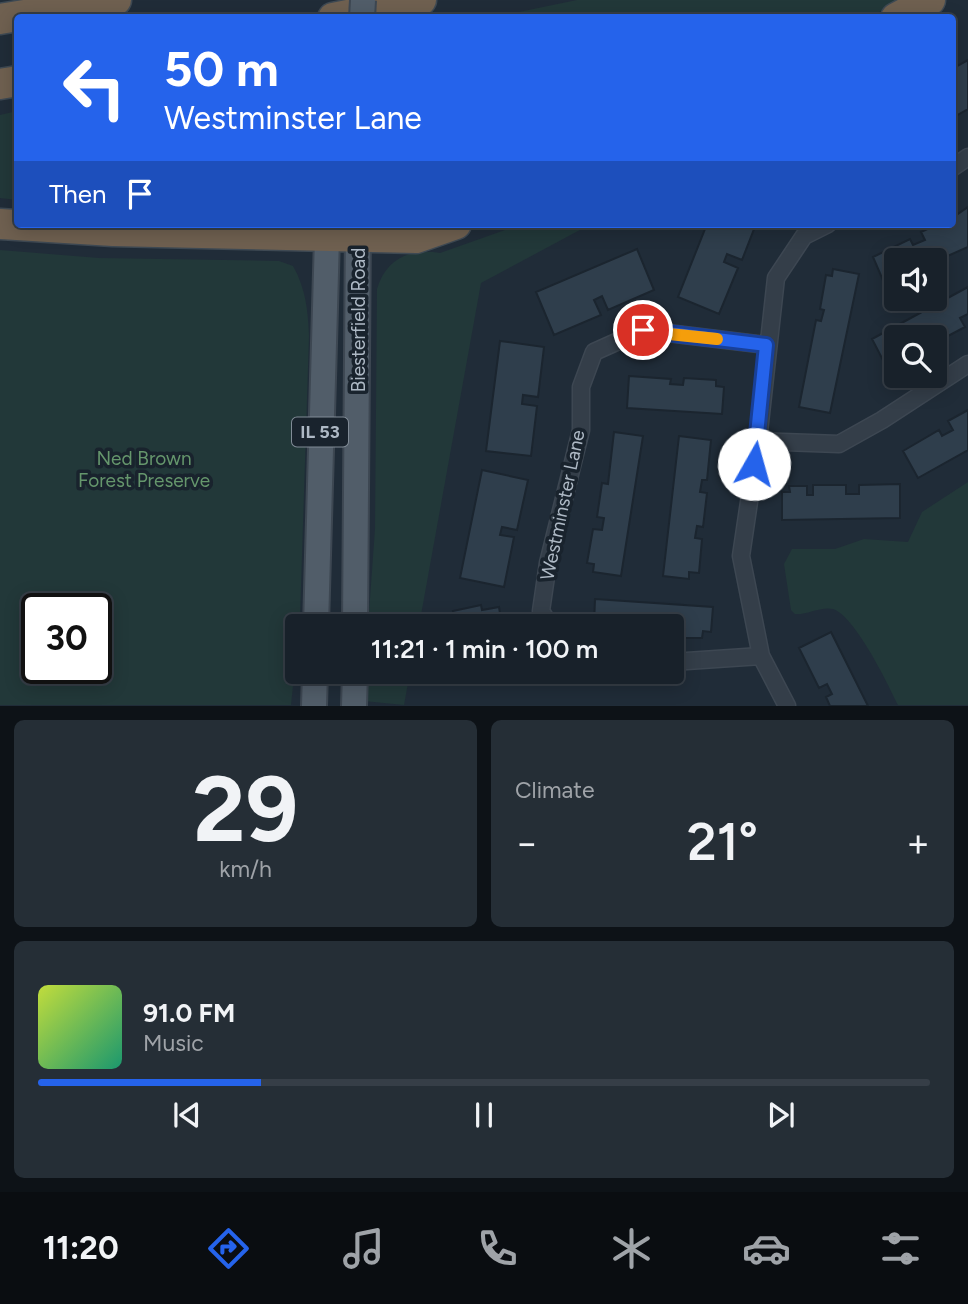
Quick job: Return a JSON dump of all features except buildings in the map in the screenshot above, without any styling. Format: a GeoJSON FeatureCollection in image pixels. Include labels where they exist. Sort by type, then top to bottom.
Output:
{"type":"FeatureCollection","features":[{"type":"Feature","properties":{"kind":"highway"},"geometry":{"type":"LineString","coordinates":[[31,14],[117,0]]}},
{"type":"Feature","properties":{"kind":"highway"},"geometry":{"type":"LineString","coordinates":[[353,14],[421,0]]}},
{"type":"Feature","properties":{"kind":"highway"},"geometry":{"type":"LineString","coordinates":[[904,14],[930,0]]}},
{"type":"Feature","properties":{"kind":"highway"},"geometry":{"type":"LineString","coordinates":[[65,228],[327,237],[358,231],[416,238],[445,228]]}},
{"type":"Feature","properties":{"kind":"main road","name":"Biesterfield Road"},"geometry":{"type":"LineString","coordinates":[[355,614],[358,231]]}},
{"type":"Feature","properties":{"kind":"main road","name":"Biesterfield Road"},"geometry":{"type":"LineString","coordinates":[[316,614],[327,237]]}},
{"type":"Feature","properties":{"kind":"main road"},"geometry":{"type":"LineString","coordinates":[[314,705],[315,684]]}},
{"type":"Feature","properties":{"kind":"main road"},"geometry":{"type":"LineString","coordinates":[[354,705],[355,684]]}},
{"type":"Feature","properties":{"kind":"street"},"geometry":{"type":"LineString","coordinates":[[787,705],[761,656],[741,556],[758,441],[766,345],[776,278],[804,236],[820,228]]}},
{"type":"Feature","properties":{"kind":"street","name":"Westminster Lane"},"geometry":{"type":"LineString","coordinates":[[543,614],[541,611],[548,564],[581,430],[581,387],[594,352],[643,330],[766,345]]}},
{"type":"Feature","properties":{"kind":"street"},"geometry":{"type":"LineString","coordinates":[[758,441],[839,444],[882,421],[968,364]]}},
{"type":"Feature","properties":{"kind":"street"},"geometry":{"type":"LineString","coordinates":[[684,661],[761,656]]}},
{"type":"Feature","properties":{"kind":"green space"},"geometry":{"type":"Polygon","coordinates":[[[577,0],[901,0],[875,14],[509,14],[577,0]]]}},
{"type":"Feature","properties":{"kind":"green space"},"geometry":{"type":"Polygon","coordinates":[[[14,112],[14,200],[0,198],[0,115],[14,112]]]}},
{"type":"Feature","properties":{"kind":"green space"},"geometry":{"type":"Polygon","coordinates":[[[511,228],[584,228],[481,283],[421,614],[369,614],[375,529],[377,289],[386,270],[400,258],[418,252],[440,253],[511,228]]]}},
{"type":"Feature","properties":{"kind":"green space","name":"Ned Brown Forest Preserve"},"geometry":{"type":"Polygon","coordinates":[[[0,250],[99,258],[279,261],[293,266],[306,300],[309,336],[300,614],[285,614],[285,684],[293,684],[291,705],[0,705],[0,250]]]}},
{"type":"Feature","properties":{"kind":"green space"},"geometry":{"type":"Polygon","coordinates":[[[968,482],[968,705],[898,705],[861,637],[842,614],[828,608],[800,614],[791,610],[784,564],[792,549],[835,549],[864,539],[908,542],[922,512],[968,482]]]}},
{"type":"Feature","properties":{"kind":"green space"},"geometry":{"type":"Polygon","coordinates":[[[365,684],[408,684],[404,705],[364,701],[365,684]]]}},
{"type":"Feature","properties":{"kind":"slow traffic"},"geometry":{"type":"LineString","coordinates":[[669,334],[717,339]]}},
{"type":"Feature","properties":{"kind":"route"},"geometry":{"type":"LineString","coordinates":[[643,330],[766,345],[754,464]]}}]}
